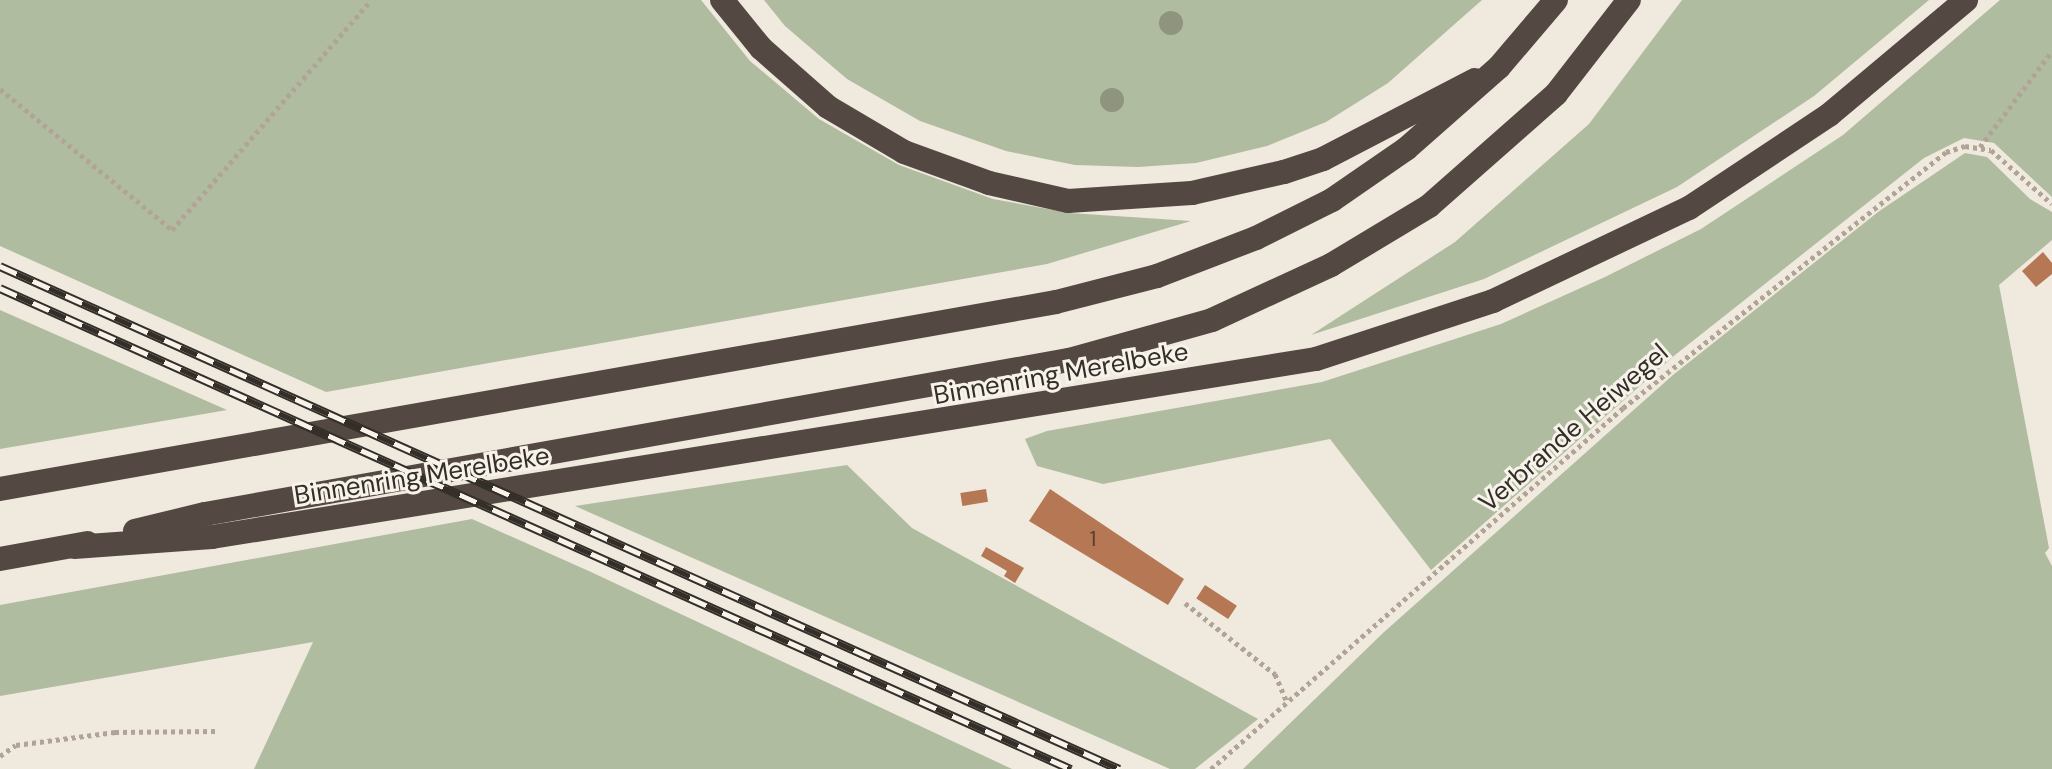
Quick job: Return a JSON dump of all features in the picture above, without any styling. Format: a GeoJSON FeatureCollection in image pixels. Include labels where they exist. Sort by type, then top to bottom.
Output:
{"type":"FeatureCollection","features":[{"type":"Feature","properties":{"kind":"highway"},"geometry":{"type":"LineString","coordinates":[[722,0],[761,48],[828,107],[904,152],[989,183],[1068,201],[1192,193],[1284,172],[1323,159],[1499,67]]}},
{"type":"Feature","properties":{"kind":"highway"},"geometry":{"type":"LineString","coordinates":[[0,489],[1056,302],[1157,276],[1256,238],[1332,200],[1406,149],[1499,67],[1556,0]]}},
{"type":"Feature","properties":{"kind":"highway"},"geometry":{"type":"LineString","coordinates":[[0,559],[74,547],[205,514],[1069,360],[1212,320],[1331,265],[1429,206],[1556,94],[1629,0]]}},
{"type":"Feature","properties":{"kind":"highway","name":"Binnenring Merelbeke"},"geometry":{"type":"LineString","coordinates":[[74,547],[212,537],[1316,359],[1493,301],[1689,208],[1829,115],[1966,0]]}},
{"type":"Feature","properties":{"kind":"path"},"geometry":{"type":"LineString","coordinates":[[0,89],[172,230],[371,0]]}},
{"type":"Feature","properties":{"kind":"path"},"geometry":{"type":"LineString","coordinates":[[2052,51],[1980,147],[1991,150],[2052,204]]}},
{"type":"Feature","properties":{"kind":"path","name":"Verbrande Heiwegel"},"geometry":{"type":"LineString","coordinates":[[1211,769],[1623,408],[1867,211],[1946,152],[1980,147]]}},
{"type":"Feature","properties":{"kind":"path"},"geometry":{"type":"LineString","coordinates":[[1185,603],[1275,674],[1287,702]]}},
{"type":"Feature","properties":{"kind":"path"},"geometry":{"type":"LineString","coordinates":[[0,756],[16,745],[115,732],[217,731]]}},
{"type":"Feature","properties":{"kind":"green space"},"geometry":{"type":"Polygon","coordinates":[[[0,0],[701,0],[750,61],[819,119],[899,165],[993,199],[1070,213],[1191,221],[1047,264],[326,392],[0,246],[0,0]]]}},
{"type":"Feature","properties":{"kind":"green space"},"geometry":{"type":"Polygon","coordinates":[[[764,0],[1482,0],[1388,83],[1326,122],[1267,146],[1196,163],[1138,167],[1075,165],[1006,151],[920,121],[847,79],[785,26],[764,0]]]}},
{"type":"Feature","properties":{"kind":"green space"},"geometry":{"type":"Polygon","coordinates":[[[1682,0],[1929,0],[1814,96],[1677,187],[1484,279],[1311,335],[1455,242],[1589,124],[1682,0]]]}},
{"type":"Feature","properties":{"kind":"green space"},"geometry":{"type":"Polygon","coordinates":[[[2000,0],[2052,0],[2052,197],[1994,143],[1964,138],[1924,158],[1675,355],[1431,570],[1330,439],[1103,484],[1037,466],[1025,439],[1047,431],[1322,382],[1501,324],[1605,277],[1701,229],[1843,135],[2000,0]]]}},
{"type":"Feature","properties":{"kind":"green space"},"geometry":{"type":"Polygon","coordinates":[[[1965,153],[1987,157],[2030,199],[2052,212],[2052,240],[1999,285],[2049,548],[2045,553],[2052,566],[2052,769],[1243,769],[1383,633],[1673,375],[1878,212],[1965,153]]]}},
{"type":"Feature","properties":{"kind":"green space"},"geometry":{"type":"Polygon","coordinates":[[[0,310],[227,410],[0,449],[0,310]]]}},
{"type":"Feature","properties":{"kind":"green space"},"geometry":{"type":"Polygon","coordinates":[[[847,465],[912,528],[1258,719],[1195,769],[1170,769],[575,506],[847,465]]]}},
{"type":"Feature","properties":{"kind":"green space"},"geometry":{"type":"Polygon","coordinates":[[[472,519],[1012,769],[254,769],[313,642],[0,696],[0,605],[472,519]]]}},
{"type":"Feature","properties":{"kind":"building"},"geometry":{"type":"Polygon","coordinates":[[[2043,252],[2052,263],[2052,274],[2036,287],[2022,271],[2043,252]]]}},
{"type":"Feature","properties":{"kind":"building"},"geometry":{"type":"Polygon","coordinates":[[[986,489],[988,502],[962,506],[960,493],[986,489]]]}},
{"type":"Feature","properties":{"kind":"building"},"geometry":{"type":"Polygon","coordinates":[[[1050,489],[1184,579],[1168,605],[1029,521],[1050,489]]]}},
{"type":"Feature","properties":{"kind":"building"},"geometry":{"type":"Polygon","coordinates":[[[986,547],[1024,568],[1015,583],[1004,576],[1007,571],[981,556],[986,547]]]}},
{"type":"Feature","properties":{"kind":"building"},"geometry":{"type":"Polygon","coordinates":[[[1205,585],[1237,606],[1228,619],[1196,598],[1205,585]]]}},
{"type":"Feature","properties":{"kind":"railway"},"geometry":{"type":"LineString","coordinates":[[0,266],[1119,769]]}},
{"type":"Feature","properties":{"kind":"railway"},"geometry":{"type":"LineString","coordinates":[[0,288],[1071,769]]}}]}
